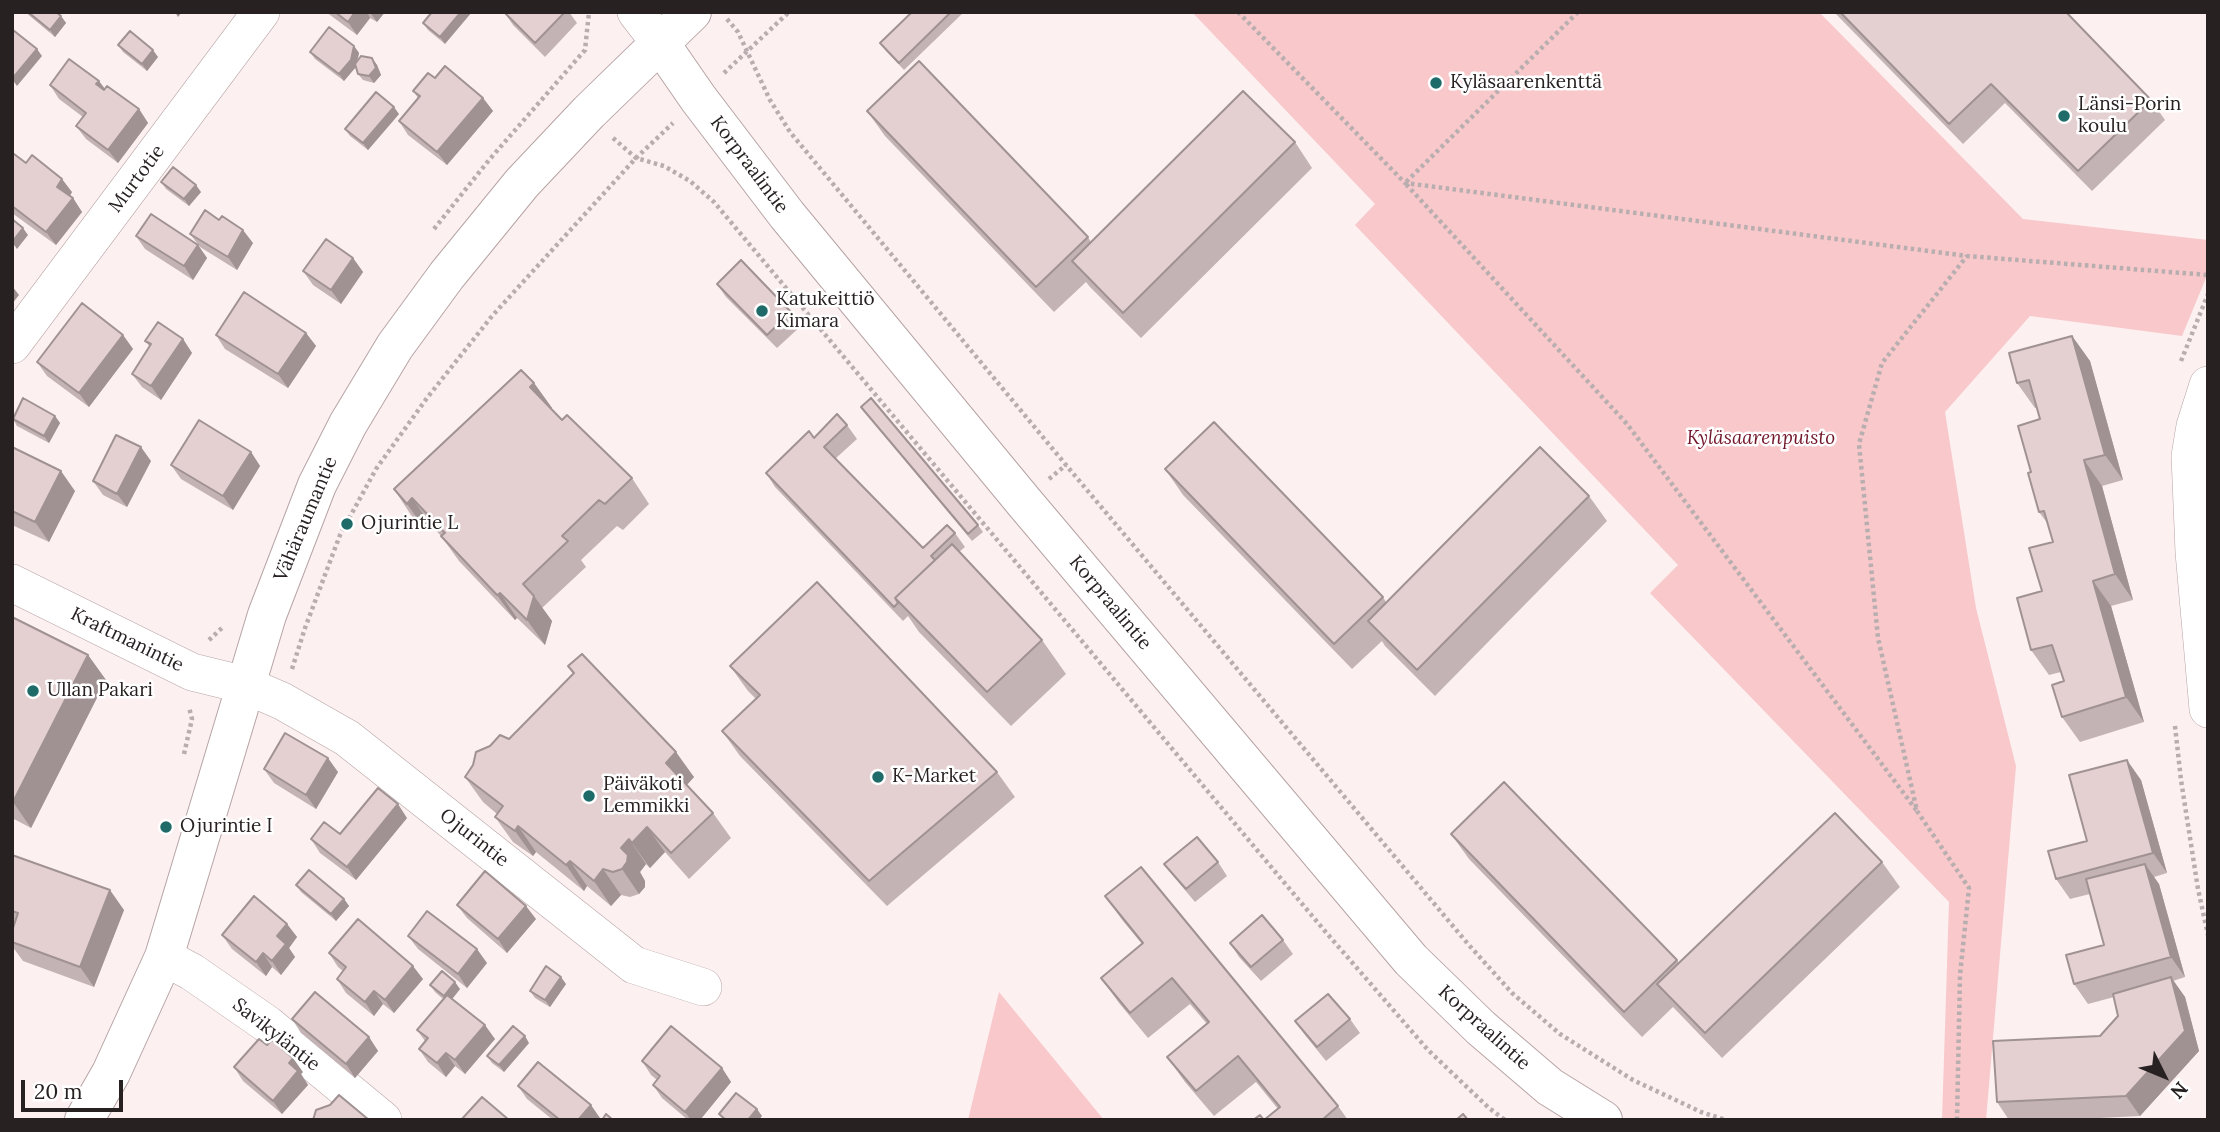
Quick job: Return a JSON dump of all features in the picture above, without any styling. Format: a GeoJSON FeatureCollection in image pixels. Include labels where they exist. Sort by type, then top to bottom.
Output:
{"type":"FeatureCollection","features":[{"type":"Feature","properties":{"kind":"street","name":"Murtotie"},"geometry":{"type":"LineString","coordinates":[[12,345],[261,12]]}},
{"type":"Feature","properties":{"kind":"street"},"geometry":{"type":"LineString","coordinates":[[636,12],[660,43]]}},
{"type":"Feature","properties":{"kind":"street","name":"Vähäraumantie"},"geometry":{"type":"LineString","coordinates":[[84,1120],[116,1062],[164,957],[267,615],[317,485],[362,401],[395,346],[447,275],[522,183],[589,112],[692,12]]}},
{"type":"Feature","properties":{"kind":"street","name":"Korpraalintie"},"geometry":{"type":"LineString","coordinates":[[660,43],[698,98],[820,255],[1024,502],[1411,960],[1480,1028],[1550,1087],[1604,1120]]}},
{"type":"Feature","properties":{"kind":"street"},"geometry":{"type":"LineString","coordinates":[[2207,692],[2194,552],[2190,456],[2195,426],[2208,385]]}},
{"type":"Feature","properties":{"kind":"street","name":"Kraftmanintie"},"geometry":{"type":"LineString","coordinates":[[12,583],[192,672],[245,685]]}},
{"type":"Feature","properties":{"kind":"street","name":"Ojurintie"},"geometry":{"type":"LineString","coordinates":[[245,685],[282,701],[347,738],[634,965],[703,987]]}},
{"type":"Feature","properties":{"kind":"street","name":"Savikyläntie"},"geometry":{"type":"LineString","coordinates":[[164,957],[192,972],[267,1024],[383,1120]]}},
{"type":"Feature","properties":{"kind":"path"},"geometry":{"type":"LineString","coordinates":[[721,12],[738,32],[770,100],[799,143],[1092,497],[1512,993],[1560,1034],[1633,1080],[1701,1112],[1726,1120]]}},
{"type":"Feature","properties":{"kind":"path"},"geometry":{"type":"LineString","coordinates":[[282,701],[305,628],[341,535],[376,469],[427,398],[492,316],[636,158],[789,12]]}},
{"type":"Feature","properties":{"kind":"path"},"geometry":{"type":"LineString","coordinates":[[1238,12],[1405,183],[1627,424],[1917,811],[1969,888],[1960,975],[1957,1120]]}},
{"type":"Feature","properties":{"kind":"path"},"geometry":{"type":"LineString","coordinates":[[1405,183],[1578,12]]}},
{"type":"Feature","properties":{"kind":"path"},"geometry":{"type":"LineString","coordinates":[[560,80],[620,145],[636,158],[664,166],[690,181],[715,202],[1324,930],[1428,1050],[1505,1120]]}},
{"type":"Feature","properties":{"kind":"path"},"geometry":{"type":"LineString","coordinates":[[1405,183],[1967,256],[2208,275]]}},
{"type":"Feature","properties":{"kind":"path"},"geometry":{"type":"LineString","coordinates":[[1917,811],[1878,638],[1858,444],[1882,363],[1967,256]]}},
{"type":"Feature","properties":{"kind":"path"},"geometry":{"type":"LineString","coordinates":[[183,759],[192,719],[189,705],[182,695],[192,672]]}},
{"type":"Feature","properties":{"kind":"green space","name":"Kyläsaarenpuisto"},"geometry":{"type":"Polygon","coordinates":[[[1192,12],[1819,12],[2023,219],[2208,240],[2208,273],[2182,336],[2030,316],[1945,412],[1976,608],[2016,766],[1986,1120],[1942,1120],[1949,902],[1650,593],[1678,565],[1355,225],[1375,204],[1192,12]]]}},
{"type":"Feature","properties":{"kind":"green space"},"geometry":{"type":"Polygon","coordinates":[[[999,992],[1104,1120],[968,1120],[999,992]]]}},
{"type":"Feature","properties":{"kind":"building"},"geometry":{"type":"Polygon","coordinates":[[[28,12],[56,12],[61,16],[50,30],[28,12]]]}},
{"type":"Feature","properties":{"kind":"building"},"geometry":{"type":"Polygon","coordinates":[[[335,12],[355,12],[348,22],[335,12]]]}},
{"type":"Feature","properties":{"kind":"building"},"geometry":{"type":"Polygon","coordinates":[[[432,12],[461,12],[440,37],[423,23],[432,12]]]}},
{"type":"Feature","properties":{"kind":"building"},"geometry":{"type":"Polygon","coordinates":[[[504,12],[565,12],[535,43],[504,12]]]}},
{"type":"Feature","properties":{"kind":"building"},"geometry":{"type":"Polygon","coordinates":[[[912,12],[951,12],[899,63],[880,43],[912,12]]]}},
{"type":"Feature","properties":{"kind":"building"},"geometry":{"type":"Polygon","coordinates":[[[1840,12],[2066,12],[2151,100],[2078,171],[1991,84],[1949,124],[1840,12]]]}},
{"type":"Feature","properties":{"kind":"building"},"geometry":{"type":"Polygon","coordinates":[[[329,27],[354,46],[351,60],[339,74],[310,52],[329,27]]]}},
{"type":"Feature","properties":{"kind":"building"},"geometry":{"type":"Polygon","coordinates":[[[12,31],[37,49],[12,79],[12,31]]]}},
{"type":"Feature","properties":{"kind":"building"},"geometry":{"type":"Polygon","coordinates":[[[130,31],[153,50],[142,64],[118,45],[130,31]]]}},
{"type":"Feature","properties":{"kind":"building"},"geometry":{"type":"Polygon","coordinates":[[[361,56],[372,58],[376,68],[369,76],[358,74],[355,64],[361,56]]]}},
{"type":"Feature","properties":{"kind":"building"},"geometry":{"type":"Polygon","coordinates":[[[69,59],[99,81],[96,84],[104,90],[107,86],[139,109],[108,150],[76,126],[86,113],[50,85],[69,59]]]}},
{"type":"Feature","properties":{"kind":"building"},"geometry":{"type":"Polygon","coordinates":[[[919,61],[1088,237],[1036,287],[867,111],[919,61]]]}},
{"type":"Feature","properties":{"kind":"building"},"geometry":{"type":"Polygon","coordinates":[[[445,66],[483,98],[437,152],[399,121],[420,96],[413,91],[428,73],[435,78],[445,66]]]}},
{"type":"Feature","properties":{"kind":"building"},"geometry":{"type":"Polygon","coordinates":[[[1243,91],[1295,142],[1123,313],[1072,261],[1243,91]]]}},
{"type":"Feature","properties":{"kind":"building"},"geometry":{"type":"Polygon","coordinates":[[[376,92],[394,107],[363,143],[345,129],[376,92]]]}},
{"type":"Feature","properties":{"kind":"building"},"geometry":{"type":"Polygon","coordinates":[[[14,154],[26,163],[32,155],[62,179],[57,187],[73,198],[46,232],[12,206],[14,154]]]}},
{"type":"Feature","properties":{"kind":"building"},"geometry":{"type":"Polygon","coordinates":[[[173,167],[196,185],[184,199],[161,182],[173,167]]]}},
{"type":"Feature","properties":{"kind":"building"},"geometry":{"type":"Polygon","coordinates":[[[205,210],[219,220],[222,216],[243,230],[228,257],[190,234],[205,210]]]}},
{"type":"Feature","properties":{"kind":"building"},"geometry":{"type":"Polygon","coordinates":[[[151,214],[198,245],[184,266],[136,236],[151,214]]]}},
{"type":"Feature","properties":{"kind":"building"},"geometry":{"type":"Polygon","coordinates":[[[12,219],[23,228],[12,242],[12,219]]]}},
{"type":"Feature","properties":{"kind":"building"},"geometry":{"type":"Polygon","coordinates":[[[326,239],[353,258],[331,290],[303,271],[326,239]]]}},
{"type":"Feature","properties":{"kind":"building"},"geometry":{"type":"Polygon","coordinates":[[[741,260],[791,312],[767,335],[717,284],[741,260]]]}},
{"type":"Feature","properties":{"kind":"building"},"geometry":{"type":"Polygon","coordinates":[[[244,292],[306,333],[278,374],[216,335],[244,292]]]}},
{"type":"Feature","properties":{"kind":"building"},"geometry":{"type":"Polygon","coordinates":[[[82,303],[123,335],[79,393],[37,362],[82,303]]]}},
{"type":"Feature","properties":{"kind":"building"},"geometry":{"type":"Polygon","coordinates":[[[158,322],[183,339],[151,386],[132,374],[151,344],[145,341],[158,322]]]}},
{"type":"Feature","properties":{"kind":"building"},"geometry":{"type":"Polygon","coordinates":[[[2072,336],[2105,455],[2084,460],[2115,574],[2093,581],[2126,697],[2062,717],[2052,685],[2064,681],[2052,645],[2031,650],[2017,598],[2042,591],[2029,548],[2053,542],[2044,511],[2039,512],[2018,426],[2040,419],[2029,380],[2017,383],[2009,353],[2072,336]]]}},
{"type":"Feature","properties":{"kind":"building"},"geometry":{"type":"Polygon","coordinates":[[[521,370],[534,383],[530,387],[562,420],[567,415],[632,478],[605,504],[599,500],[562,536],[568,541],[523,584],[534,596],[527,620],[500,593],[497,595],[441,536],[445,533],[412,498],[407,504],[394,489],[521,370]]]}},
{"type":"Feature","properties":{"kind":"building"},"geometry":{"type":"Polygon","coordinates":[[[23,398],[55,416],[44,436],[13,419],[23,398]]]}},
{"type":"Feature","properties":{"kind":"building"},"geometry":{"type":"Polygon","coordinates":[[[871,398],[978,525],[968,534],[861,407],[871,398]]]}},
{"type":"Feature","properties":{"kind":"building"},"geometry":{"type":"Polygon","coordinates":[[[837,414],[847,425],[824,447],[923,548],[947,525],[955,533],[931,556],[935,560],[895,598],[898,603],[894,607],[766,473],[809,431],[814,438],[837,414]]]}},
{"type":"Feature","properties":{"kind":"building"},"geometry":{"type":"Polygon","coordinates":[[[199,420],[251,452],[223,496],[171,465],[199,420]]]}},
{"type":"Feature","properties":{"kind":"building"},"geometry":{"type":"Polygon","coordinates":[[[1214,422],[1383,597],[1334,644],[1165,469],[1214,422]]]}},
{"type":"Feature","properties":{"kind":"building"},"geometry":{"type":"Polygon","coordinates":[[[116,435],[141,447],[117,494],[93,481],[116,435]]]}},
{"type":"Feature","properties":{"kind":"building"},"geometry":{"type":"Polygon","coordinates":[[[12,447],[61,471],[35,522],[12,511],[12,447]]]}},
{"type":"Feature","properties":{"kind":"building"},"geometry":{"type":"Polygon","coordinates":[[[1540,447],[1589,496],[1417,670],[1368,621],[1540,447]]]}},
{"type":"Feature","properties":{"kind":"building"},"geometry":{"type":"Polygon","coordinates":[[[952,544],[1042,640],[987,692],[895,598],[952,544]]]}},
{"type":"Feature","properties":{"kind":"building","name":"K-Market"},"geometry":{"type":"Polygon","coordinates":[[[817,582],[997,772],[869,881],[722,731],[760,695],[730,666],[817,582]]]}},
{"type":"Feature","properties":{"kind":"building"},"geometry":{"type":"Polygon","coordinates":[[[12,617],[88,655],[13,802],[12,802],[12,617]]]}},
{"type":"Feature","properties":{"kind":"building","name":"Päiväkoti Lemmikki"},"geometry":{"type":"Polygon","coordinates":[[[582,654],[676,752],[666,763],[713,813],[671,853],[647,827],[632,843],[629,839],[621,848],[628,855],[622,869],[613,872],[603,869],[594,881],[570,861],[566,865],[518,826],[515,831],[495,817],[503,806],[465,777],[473,765],[476,752],[490,746],[500,735],[509,739],[574,673],[568,666],[582,654]]]}},
{"type":"Feature","properties":{"kind":"building"},"geometry":{"type":"Polygon","coordinates":[[[285,733],[328,758],[306,795],[264,769],[285,733]]]}},
{"type":"Feature","properties":{"kind":"building"},"geometry":{"type":"Polygon","coordinates":[[[2127,760],[2153,853],[2056,879],[2048,851],[2087,841],[2069,775],[2127,760]]]}},
{"type":"Feature","properties":{"kind":"building"},"geometry":{"type":"Polygon","coordinates":[[[1504,782],[1677,960],[1624,1012],[1451,834],[1504,782]]]}},
{"type":"Feature","properties":{"kind":"building"},"geometry":{"type":"Polygon","coordinates":[[[378,788],[398,804],[347,867],[311,839],[324,822],[340,834],[378,788]]]}},
{"type":"Feature","properties":{"kind":"building"},"geometry":{"type":"Polygon","coordinates":[[[1835,813],[1882,862],[1705,1033],[1657,984],[1835,813]]]}},
{"type":"Feature","properties":{"kind":"building"},"geometry":{"type":"Polygon","coordinates":[[[1197,837],[1218,862],[1186,889],[1164,864],[1197,837]]]}},
{"type":"Feature","properties":{"kind":"building"},"geometry":{"type":"Polygon","coordinates":[[[12,855],[110,890],[80,967],[12,942],[12,931],[18,913],[12,911],[12,855]]]}},
{"type":"Feature","properties":{"kind":"building"},"geometry":{"type":"Polygon","coordinates":[[[2145,864],[2171,957],[2074,984],[2066,955],[2104,945],[2086,879],[2145,864]]]}},
{"type":"Feature","properties":{"kind":"building"},"geometry":{"type":"Polygon","coordinates":[[[1141,867],[1338,1106],[1322,1120],[1264,1120],[1280,1107],[1238,1056],[1196,1091],[1167,1057],[1209,1022],[1172,978],[1130,1013],[1101,978],[1143,943],[1105,896],[1141,867]]]}},
{"type":"Feature","properties":{"kind":"building"},"geometry":{"type":"Polygon","coordinates":[[[309,870],[344,899],[331,914],[296,885],[309,870]]]}},
{"type":"Feature","properties":{"kind":"building"},"geometry":{"type":"Polygon","coordinates":[[[485,871],[526,906],[498,939],[457,905],[485,871]]]}},
{"type":"Feature","properties":{"kind":"building"},"geometry":{"type":"Polygon","coordinates":[[[254,896],[287,924],[277,936],[286,944],[272,961],[263,953],[256,962],[222,935],[254,896]]]}},
{"type":"Feature","properties":{"kind":"building"},"geometry":{"type":"Polygon","coordinates":[[[427,911],[477,949],[458,974],[408,936],[427,911]]]}},
{"type":"Feature","properties":{"kind":"building"},"geometry":{"type":"Polygon","coordinates":[[[1262,915],[1283,940],[1251,967],[1230,943],[1262,915]]]}},
{"type":"Feature","properties":{"kind":"building"},"geometry":{"type":"Polygon","coordinates":[[[358,919],[413,966],[385,1000],[374,991],[365,1002],[337,979],[346,967],[329,953],[358,919]]]}},
{"type":"Feature","properties":{"kind":"building"},"geometry":{"type":"Polygon","coordinates":[[[546,966],[561,977],[545,1000],[530,991],[546,966]]]}},
{"type":"Feature","properties":{"kind":"building"},"geometry":{"type":"Polygon","coordinates":[[[442,971],[455,982],[444,996],[430,985],[442,971]]]}},
{"type":"Feature","properties":{"kind":"building"},"geometry":{"type":"Polygon","coordinates":[[[2171,977],[2185,1031],[2126,1096],[1997,1102],[1993,1041],[2100,1036],[2118,1016],[2113,994],[2171,977]]]}},
{"type":"Feature","properties":{"kind":"building"},"geometry":{"type":"Polygon","coordinates":[[[315,992],[369,1037],[346,1064],[292,1019],[315,992]]]}},
{"type":"Feature","properties":{"kind":"building"},"geometry":{"type":"Polygon","coordinates":[[[1328,994],[1350,1019],[1317,1047],[1295,1021],[1328,994]]]}},
{"type":"Feature","properties":{"kind":"building"},"geometry":{"type":"Polygon","coordinates":[[[447,995],[485,1025],[455,1060],[446,1053],[437,1063],[419,1049],[428,1038],[417,1030],[447,995]]]}},
{"type":"Feature","properties":{"kind":"building"},"geometry":{"type":"Polygon","coordinates":[[[513,1026],[525,1036],[499,1065],[487,1056],[513,1026]]]}},
{"type":"Feature","properties":{"kind":"building"},"geometry":{"type":"Polygon","coordinates":[[[671,1026],[722,1068],[685,1112],[653,1085],[660,1076],[642,1061],[671,1026]]]}},
{"type":"Feature","properties":{"kind":"building"},"geometry":{"type":"Polygon","coordinates":[[[259,1039],[267,1045],[272,1040],[293,1058],[289,1063],[298,1071],[273,1101],[234,1067],[259,1039]]]}},
{"type":"Feature","properties":{"kind":"building"},"geometry":{"type":"Polygon","coordinates":[[[538,1062],[591,1105],[578,1120],[560,1120],[518,1086],[538,1062]]]}},
{"type":"Feature","properties":{"kind":"building"},"geometry":{"type":"Polygon","coordinates":[[[736,1093],[757,1109],[748,1120],[726,1120],[719,1114],[736,1093]]]}},
{"type":"Feature","properties":{"kind":"building"},"geometry":{"type":"Polygon","coordinates":[[[339,1095],[369,1120],[313,1120],[316,1110],[330,1105],[339,1095]]]}},
{"type":"Feature","properties":{"kind":"building"},"geometry":{"type":"Polygon","coordinates":[[[482,1097],[509,1120],[461,1120],[482,1097]]]}},
{"type":"Feature","properties":{"kind":"building"},"geometry":{"type":"Polygon","coordinates":[[[606,1114],[613,1120],[602,1120],[606,1114]]]}},
{"type":"Feature","properties":{"kind":"building"},"geometry":{"type":"Polygon","coordinates":[[[1463,1114],[1468,1120],[1456,1120],[1463,1114]]]}},
{"type":"Feature","properties":{"kind":"place","name":"Kyläsaarenkenttä"},"geometry":{"type":"Point","coordinates":[1436,83]}},
{"type":"Feature","properties":{"kind":"place","name":"Länsi-Porin koulu"},"geometry":{"type":"Point","coordinates":[2064,116]}},
{"type":"Feature","properties":{"kind":"place","name":"Katukeittiö Kimara"},"geometry":{"type":"Point","coordinates":[762,311]}},
{"type":"Feature","properties":{"kind":"place","name":"Ojurintie L"},"geometry":{"type":"Point","coordinates":[347,524]}},
{"type":"Feature","properties":{"kind":"place","name":"Ullan Pakari"},"geometry":{"type":"Point","coordinates":[33,691]}},
{"type":"Feature","properties":{"kind":"place","name":"K-Market"},"geometry":{"type":"Point","coordinates":[878,777]}},
{"type":"Feature","properties":{"kind":"place","name":"Päiväkoti Lemmikki"},"geometry":{"type":"Point","coordinates":[589,796]}},
{"type":"Feature","properties":{"kind":"place","name":"Ojurintie I"},"geometry":{"type":"Point","coordinates":[166,827]}}]}
